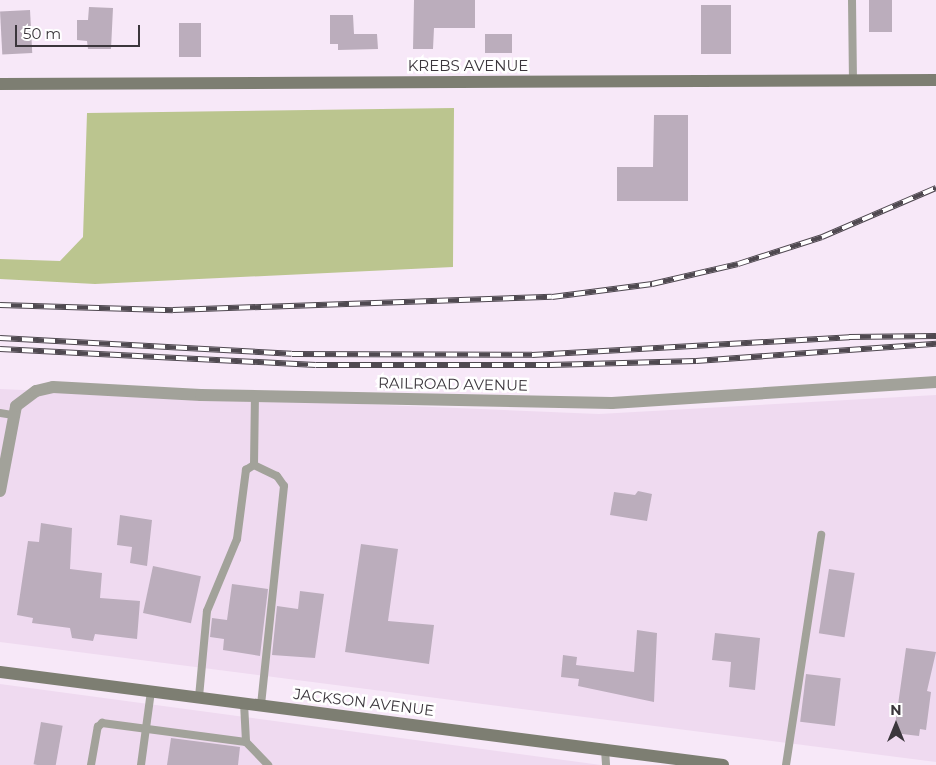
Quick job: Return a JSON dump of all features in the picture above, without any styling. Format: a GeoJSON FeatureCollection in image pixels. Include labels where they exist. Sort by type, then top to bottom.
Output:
{"type":"FeatureCollection","features":[{"type":"Feature","properties":{"kind":"street","name":"KREBS AVENUE"},"geometry":{"type":"LineString","coordinates":[[0,84],[936,80]]}},
{"type":"Feature","properties":{"kind":"street","name":"RAILROAD AVENUE"},"geometry":{"type":"LineString","coordinates":[[0,491],[2,462],[6,445],[6,414],[24,397],[53,387],[255,396],[612,403],[936,382]]}},
{"type":"Feature","properties":{"kind":"street","name":"JACKSON AVENUE"},"geometry":{"type":"LineString","coordinates":[[0,672],[703,764],[723,765]]}},
{"type":"Feature","properties":{"kind":"lane"},"geometry":{"type":"LineString","coordinates":[[852,0],[853,80]]}},
{"type":"Feature","properties":{"kind":"lane"},"geometry":{"type":"LineString","coordinates":[[254,465],[255,396]]}},
{"type":"Feature","properties":{"kind":"lane"},"geometry":{"type":"LineString","coordinates":[[199,697],[207,611],[237,539],[246,470],[254,465]]}},
{"type":"Feature","properties":{"kind":"lane"},"geometry":{"type":"LineString","coordinates":[[254,465],[277,476],[284,486],[261,705]]}},
{"type":"Feature","properties":{"kind":"lane"},"geometry":{"type":"LineString","coordinates":[[786,765],[821,535]]}},
{"type":"Feature","properties":{"kind":"lane"},"geometry":{"type":"LineString","coordinates":[[141,765],[151,691]]}},
{"type":"Feature","properties":{"kind":"lane"},"geometry":{"type":"LineString","coordinates":[[244,703],[246,742]]}},
{"type":"Feature","properties":{"kind":"lane"},"geometry":{"type":"LineString","coordinates":[[91,765],[98,727],[102,723],[246,742],[268,765]]}},
{"type":"Feature","properties":{"kind":"lane"},"geometry":{"type":"LineString","coordinates":[[605,750],[606,765]]}},
{"type":"Feature","properties":{"kind":"shaded area"},"geometry":{"type":"Polygon","coordinates":[[[0,389],[599,414],[936,395],[936,762],[0,642],[0,389]]]}},
{"type":"Feature","properties":{"kind":"shaded area"},"geometry":{"type":"Polygon","coordinates":[[[0,684],[601,765],[0,765],[0,684]]]}},
{"type":"Feature","properties":{"kind":"green space"},"geometry":{"type":"Polygon","coordinates":[[[454,108],[453,267],[95,284],[0,279],[0,259],[60,261],[83,237],[87,113],[454,108]]]}},
{"type":"Feature","properties":{"kind":"building"},"geometry":{"type":"Polygon","coordinates":[[[414,0],[475,0],[475,28],[434,28],[433,49],[413,49],[414,0]]]}},
{"type":"Feature","properties":{"kind":"building"},"geometry":{"type":"Polygon","coordinates":[[[869,0],[892,0],[892,32],[869,32],[869,0]]]}},
{"type":"Feature","properties":{"kind":"building"},"geometry":{"type":"Polygon","coordinates":[[[701,5],[731,5],[731,54],[701,54],[701,5]]]}},
{"type":"Feature","properties":{"kind":"building"},"geometry":{"type":"Polygon","coordinates":[[[89,7],[113,8],[111,49],[88,49],[87,41],[77,40],[77,20],[88,20],[89,7]]]}},
{"type":"Feature","properties":{"kind":"building"},"geometry":{"type":"Polygon","coordinates":[[[30,10],[32,53],[2,55],[0,12],[30,10]]]}},
{"type":"Feature","properties":{"kind":"building"},"geometry":{"type":"Polygon","coordinates":[[[330,15],[353,15],[354,34],[377,34],[378,49],[338,50],[338,44],[330,44],[330,15]]]}},
{"type":"Feature","properties":{"kind":"building"},"geometry":{"type":"Polygon","coordinates":[[[179,23],[201,23],[201,57],[179,57],[179,23]]]}},
{"type":"Feature","properties":{"kind":"building"},"geometry":{"type":"Polygon","coordinates":[[[485,34],[512,34],[512,53],[485,53],[485,34]]]}},
{"type":"Feature","properties":{"kind":"building"},"geometry":{"type":"Polygon","coordinates":[[[654,115],[688,115],[688,201],[617,201],[617,167],[653,167],[654,115]]]}},
{"type":"Feature","properties":{"kind":"building"},"geometry":{"type":"Polygon","coordinates":[[[638,491],[652,494],[647,521],[610,515],[614,492],[635,495],[638,491]]]}},
{"type":"Feature","properties":{"kind":"building"},"geometry":{"type":"Polygon","coordinates":[[[120,515],[152,520],[147,566],[130,563],[132,547],[117,545],[120,515]]]}},
{"type":"Feature","properties":{"kind":"building"},"geometry":{"type":"Polygon","coordinates":[[[41,523],[72,528],[70,569],[102,573],[100,598],[140,601],[137,639],[95,634],[93,641],[72,638],[70,628],[32,623],[33,618],[17,615],[28,541],[39,542],[41,523]]]}},
{"type":"Feature","properties":{"kind":"building"},"geometry":{"type":"Polygon","coordinates":[[[361,544],[398,549],[388,621],[434,625],[429,664],[345,652],[361,544]]]}},
{"type":"Feature","properties":{"kind":"building"},"geometry":{"type":"Polygon","coordinates":[[[153,566],[201,576],[191,623],[143,613],[153,566]]]}},
{"type":"Feature","properties":{"kind":"building"},"geometry":{"type":"Polygon","coordinates":[[[829,569],[855,573],[845,637],[819,633],[829,569]]]}},
{"type":"Feature","properties":{"kind":"building"},"geometry":{"type":"Polygon","coordinates":[[[232,584],[268,589],[260,656],[223,650],[224,639],[210,637],[212,618],[227,620],[232,584]]]}},
{"type":"Feature","properties":{"kind":"building"},"geometry":{"type":"Polygon","coordinates":[[[300,591],[324,594],[315,658],[272,655],[277,606],[298,609],[300,591]]]}},
{"type":"Feature","properties":{"kind":"building"},"geometry":{"type":"Polygon","coordinates":[[[637,630],[657,633],[654,702],[578,686],[579,679],[561,677],[563,655],[577,657],[576,665],[634,672],[637,630]]]}},
{"type":"Feature","properties":{"kind":"building"},"geometry":{"type":"Polygon","coordinates":[[[715,633],[760,638],[755,690],[729,687],[731,662],[712,660],[715,633]]]}},
{"type":"Feature","properties":{"kind":"building"},"geometry":{"type":"Polygon","coordinates":[[[906,648],[936,652],[927,691],[931,692],[926,730],[920,729],[919,736],[894,733],[906,648]]]}},
{"type":"Feature","properties":{"kind":"building"},"geometry":{"type":"Polygon","coordinates":[[[806,674],[841,678],[835,726],[800,722],[806,674]]]}},
{"type":"Feature","properties":{"kind":"building"},"geometry":{"type":"Polygon","coordinates":[[[41,722],[63,726],[56,765],[34,764],[41,722]]]}},
{"type":"Feature","properties":{"kind":"building"},"geometry":{"type":"Polygon","coordinates":[[[171,738],[240,747],[238,765],[167,765],[171,738]]]}},
{"type":"Feature","properties":{"kind":"railway"},"geometry":{"type":"LineString","coordinates":[[0,305],[173,310],[552,297],[652,284],[738,264],[822,237],[936,188]]}},
{"type":"Feature","properties":{"kind":"railway"},"geometry":{"type":"LineString","coordinates":[[0,338],[292,354],[532,355],[849,337],[936,336]]}},
{"type":"Feature","properties":{"kind":"railway"},"geometry":{"type":"LineString","coordinates":[[0,349],[316,365],[550,365],[696,361],[936,344]]}}]}
